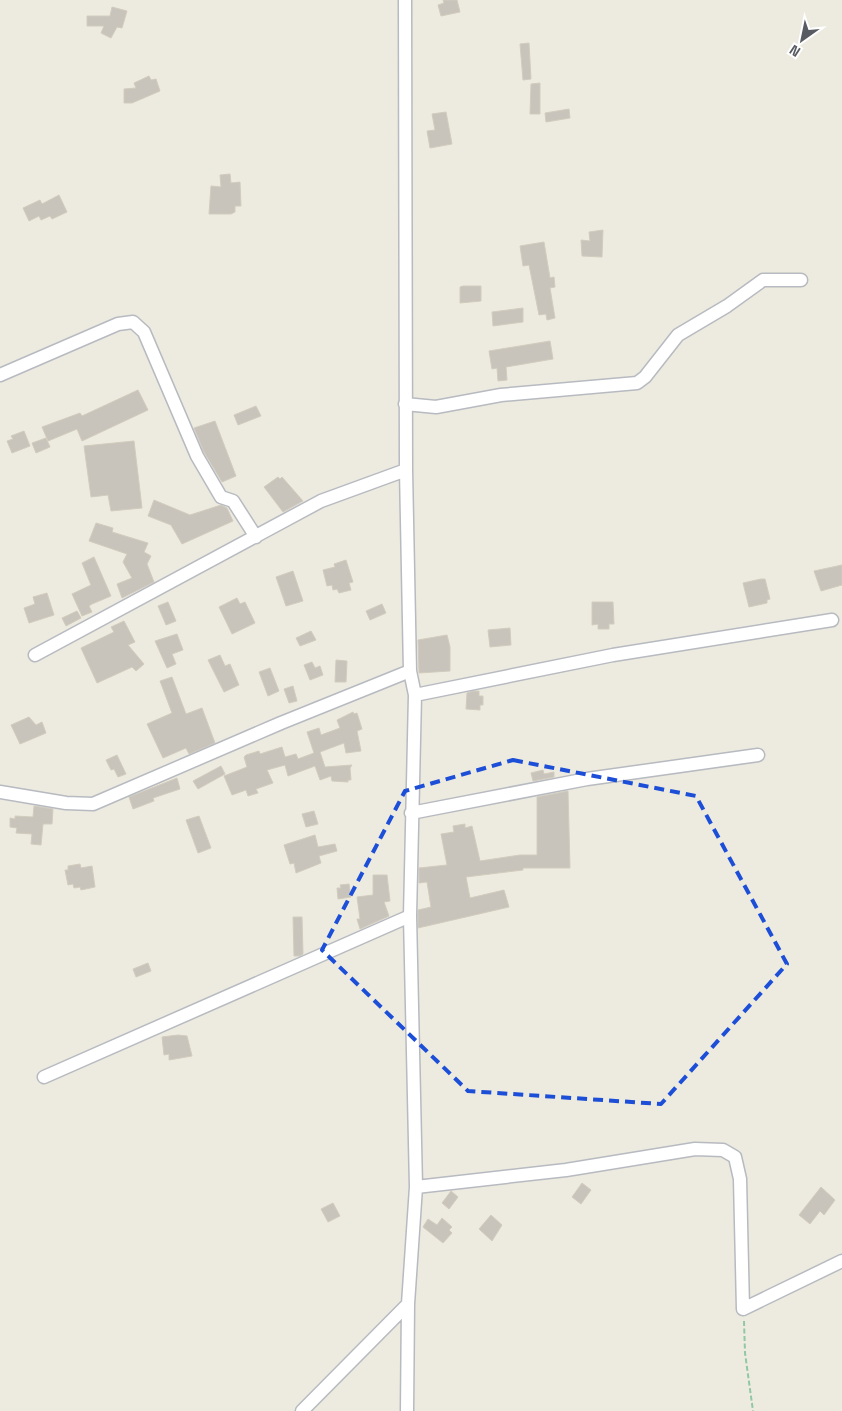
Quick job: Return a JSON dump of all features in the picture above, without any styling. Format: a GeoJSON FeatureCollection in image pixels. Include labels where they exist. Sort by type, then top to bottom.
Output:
{"type":"FeatureCollection","features":[{"type":"Feature","properties":{"kind":"street"},"geometry":{"type":"LineString","coordinates":[[405,0],[406,470],[410,671],[415,695],[410,916],[416,1187],[408,1304],[407,1411]]}},
{"type":"Feature","properties":{"kind":"street"},"geometry":{"type":"LineString","coordinates":[[406,404],[436,407],[501,395],[637,384],[645,377],[678,335],[727,306],[763,280],[801,280]]}},
{"type":"Feature","properties":{"kind":"street"},"geometry":{"type":"LineString","coordinates":[[0,375],[109,328],[133,322],[144,332],[197,456],[221,497],[233,501],[256,537]]}},
{"type":"Feature","properties":{"kind":"street"},"geometry":{"type":"LineString","coordinates":[[36,655],[321,501],[406,470]]}},
{"type":"Feature","properties":{"kind":"street"},"geometry":{"type":"LineString","coordinates":[[415,695],[613,655],[832,620]]}},
{"type":"Feature","properties":{"kind":"street"},"geometry":{"type":"LineString","coordinates":[[0,792],[66,803],[93,804],[281,723],[410,671]]}},
{"type":"Feature","properties":{"kind":"street"},"geometry":{"type":"LineString","coordinates":[[412,813],[587,779],[758,755]]}},
{"type":"Feature","properties":{"kind":"street"},"geometry":{"type":"LineString","coordinates":[[44,1077],[410,916]]}},
{"type":"Feature","properties":{"kind":"street"},"geometry":{"type":"LineString","coordinates":[[416,1187],[566,1170],[695,1149],[723,1150],[735,1157],[740,1179],[744,1309],[842,1261]]}},
{"type":"Feature","properties":{"kind":"street"},"geometry":{"type":"LineString","coordinates":[[302,1411],[408,1304]]}},
{"type":"Feature","properties":{"kind":"path"},"geometry":{"type":"LineString","coordinates":[[744,1309],[745,1354],[753,1411]]}},
{"type":"Feature","properties":{"kind":"highlighted area"},"geometry":{"type":"Polygon","coordinates":[[[513,760],[696,796],[787,964],[661,1104],[468,1091],[322,950],[405,791],[513,760]]]}},
{"type":"Feature","properties":{"kind":"building"},"geometry":{"type":"Polygon","coordinates":[[[443,0],[457,0],[460,12],[441,16],[438,5],[444,3],[443,0]]]}},
{"type":"Feature","properties":{"kind":"building"},"geometry":{"type":"Polygon","coordinates":[[[112,7],[127,11],[122,28],[117,27],[111,38],[101,33],[104,26],[87,26],[87,16],[110,16],[112,7]]]}},
{"type":"Feature","properties":{"kind":"building"},"geometry":{"type":"Polygon","coordinates":[[[529,43],[531,79],[523,80],[520,44],[529,43]]]}},
{"type":"Feature","properties":{"kind":"building"},"geometry":{"type":"Polygon","coordinates":[[[149,76],[151,80],[156,79],[160,91],[132,103],[124,103],[124,89],[136,88],[134,83],[149,76]]]}},
{"type":"Feature","properties":{"kind":"building"},"geometry":{"type":"Polygon","coordinates":[[[540,83],[540,114],[530,114],[531,84],[540,83]]]}},
{"type":"Feature","properties":{"kind":"building"},"geometry":{"type":"Polygon","coordinates":[[[569,109],[570,118],[546,122],[545,113],[569,109]]]}},
{"type":"Feature","properties":{"kind":"building"},"geometry":{"type":"Polygon","coordinates":[[[446,112],[452,144],[430,148],[427,131],[435,130],[432,114],[446,112]]]}},
{"type":"Feature","properties":{"kind":"building"},"geometry":{"type":"Polygon","coordinates":[[[230,174],[231,183],[240,182],[241,206],[235,206],[235,212],[231,214],[209,214],[211,186],[221,187],[220,175],[230,174]]]}},
{"type":"Feature","properties":{"kind":"building"},"geometry":{"type":"Polygon","coordinates":[[[59,195],[67,212],[52,219],[50,216],[41,220],[39,216],[29,221],[23,208],[40,200],[42,204],[59,195]]]}},
{"type":"Feature","properties":{"kind":"building"},"geometry":{"type":"Polygon","coordinates":[[[603,230],[602,257],[582,256],[581,240],[590,241],[589,232],[603,230]]]}},
{"type":"Feature","properties":{"kind":"building"},"geometry":{"type":"Polygon","coordinates":[[[544,242],[550,278],[554,277],[555,287],[550,288],[555,318],[547,320],[546,314],[539,315],[529,265],[523,266],[520,246],[544,242]]]}},
{"type":"Feature","properties":{"kind":"building"},"geometry":{"type":"Polygon","coordinates":[[[481,286],[481,301],[460,303],[460,287],[481,286]]]}},
{"type":"Feature","properties":{"kind":"building"},"geometry":{"type":"Polygon","coordinates":[[[523,308],[523,322],[493,326],[492,312],[523,308]]]}},
{"type":"Feature","properties":{"kind":"building"},"geometry":{"type":"Polygon","coordinates":[[[550,341],[553,359],[506,367],[507,380],[498,381],[497,368],[492,369],[489,351],[550,341]]]}},
{"type":"Feature","properties":{"kind":"building"},"geometry":{"type":"Polygon","coordinates":[[[138,390],[148,410],[82,441],[77,429],[48,441],[42,427],[80,413],[82,416],[138,390]]]}},
{"type":"Feature","properties":{"kind":"building"},"geometry":{"type":"Polygon","coordinates":[[[256,406],[261,416],[238,425],[234,415],[256,406]]]}},
{"type":"Feature","properties":{"kind":"building"},"geometry":{"type":"Polygon","coordinates":[[[215,421],[236,476],[222,482],[204,452],[194,428],[215,421]]]}},
{"type":"Feature","properties":{"kind":"building"},"geometry":{"type":"Polygon","coordinates":[[[24,431],[30,446],[12,453],[7,441],[13,439],[11,436],[24,431]]]}},
{"type":"Feature","properties":{"kind":"building"},"geometry":{"type":"Polygon","coordinates":[[[46,438],[50,447],[36,453],[32,443],[46,438]]]}},
{"type":"Feature","properties":{"kind":"building"},"geometry":{"type":"Polygon","coordinates":[[[134,441],[142,508],[111,511],[108,495],[91,497],[84,446],[134,441]]]}},
{"type":"Feature","properties":{"kind":"building"},"geometry":{"type":"Polygon","coordinates":[[[278,477],[280,479],[282,477],[303,501],[283,512],[264,487],[278,477]]]}},
{"type":"Feature","properties":{"kind":"building"},"geometry":{"type":"Polygon","coordinates":[[[154,500],[190,515],[221,505],[227,508],[233,521],[182,544],[171,525],[148,516],[154,500]]]}},
{"type":"Feature","properties":{"kind":"building"},"geometry":{"type":"Polygon","coordinates":[[[96,523],[113,528],[112,532],[148,543],[144,552],[151,556],[147,564],[154,582],[122,598],[117,584],[132,578],[123,562],[127,554],[89,541],[96,523]]]}},
{"type":"Feature","properties":{"kind":"building"},"geometry":{"type":"Polygon","coordinates":[[[94,557],[111,596],[89,606],[92,612],[82,616],[72,594],[91,585],[82,563],[94,557]]]}},
{"type":"Feature","properties":{"kind":"building"},"geometry":{"type":"Polygon","coordinates":[[[346,560],[353,582],[349,583],[351,590],[339,593],[337,589],[333,590],[332,585],[327,586],[323,570],[335,567],[334,564],[346,560]]]}},
{"type":"Feature","properties":{"kind":"building"},"geometry":{"type":"Polygon","coordinates":[[[842,565],[842,585],[821,591],[814,571],[842,565]]]}},
{"type":"Feature","properties":{"kind":"building"},"geometry":{"type":"Polygon","coordinates":[[[293,571],[303,601],[286,606],[276,577],[293,571]]]}},
{"type":"Feature","properties":{"kind":"building"},"geometry":{"type":"Polygon","coordinates":[[[765,579],[770,599],[767,600],[767,603],[749,607],[743,583],[765,579]]]}},
{"type":"Feature","properties":{"kind":"building"},"geometry":{"type":"Polygon","coordinates":[[[47,593],[54,615],[29,623],[24,608],[35,604],[33,597],[47,593]]]}},
{"type":"Feature","properties":{"kind":"building"},"geometry":{"type":"Polygon","coordinates":[[[237,598],[240,604],[245,602],[255,623],[232,634],[219,607],[237,598]]]}},
{"type":"Feature","properties":{"kind":"building"},"geometry":{"type":"Polygon","coordinates":[[[168,602],[176,621],[166,625],[158,606],[168,602]]]}},
{"type":"Feature","properties":{"kind":"building"},"geometry":{"type":"Polygon","coordinates":[[[592,602],[613,602],[614,624],[609,624],[609,629],[598,629],[598,624],[592,625],[592,602]]]}},
{"type":"Feature","properties":{"kind":"building"},"geometry":{"type":"Polygon","coordinates":[[[382,604],[386,613],[370,620],[366,611],[382,604]]]}},
{"type":"Feature","properties":{"kind":"building"},"geometry":{"type":"Polygon","coordinates":[[[77,611],[81,618],[66,626],[62,618],[77,611]]]}},
{"type":"Feature","properties":{"kind":"building"},"geometry":{"type":"Polygon","coordinates":[[[124,621],[135,642],[128,645],[144,664],[136,671],[132,667],[97,683],[81,648],[114,632],[111,627],[124,621]]]}},
{"type":"Feature","properties":{"kind":"building"},"geometry":{"type":"Polygon","coordinates":[[[510,628],[511,645],[490,647],[488,630],[510,628]]]}},
{"type":"Feature","properties":{"kind":"building"},"geometry":{"type":"Polygon","coordinates":[[[311,631],[316,640],[300,646],[296,638],[311,631]]]}},
{"type":"Feature","properties":{"kind":"building"},"geometry":{"type":"Polygon","coordinates":[[[177,634],[183,650],[172,654],[176,664],[167,668],[155,641],[177,634]]]}},
{"type":"Feature","properties":{"kind":"building"},"geometry":{"type":"Polygon","coordinates":[[[447,635],[450,647],[450,671],[419,673],[418,640],[447,635]]]}},
{"type":"Feature","properties":{"kind":"building"},"geometry":{"type":"Polygon","coordinates":[[[220,655],[225,666],[230,664],[239,685],[224,692],[208,660],[220,655]]]}},
{"type":"Feature","properties":{"kind":"building"},"geometry":{"type":"Polygon","coordinates":[[[336,660],[347,661],[346,682],[335,682],[336,660]]]}},
{"type":"Feature","properties":{"kind":"building"},"geometry":{"type":"Polygon","coordinates":[[[312,662],[315,668],[320,666],[323,675],[310,680],[304,665],[312,662]]]}},
{"type":"Feature","properties":{"kind":"building"},"geometry":{"type":"Polygon","coordinates":[[[270,668],[279,691],[268,696],[259,672],[270,668]]]}},
{"type":"Feature","properties":{"kind":"building"},"geometry":{"type":"Polygon","coordinates":[[[172,677],[186,714],[202,708],[215,743],[189,754],[186,748],[163,758],[147,724],[172,713],[160,681],[172,677]]]}},
{"type":"Feature","properties":{"kind":"building"},"geometry":{"type":"Polygon","coordinates":[[[293,686],[297,701],[289,703],[284,689],[293,686]]]}},
{"type":"Feature","properties":{"kind":"building"},"geometry":{"type":"Polygon","coordinates":[[[479,691],[479,696],[483,696],[483,705],[480,705],[480,710],[466,709],[467,693],[479,691]]]}},
{"type":"Feature","properties":{"kind":"building"},"geometry":{"type":"Polygon","coordinates":[[[353,712],[354,714],[357,713],[362,729],[357,731],[361,751],[346,753],[344,743],[320,752],[325,767],[352,765],[350,768],[351,780],[348,780],[348,782],[332,781],[331,776],[320,780],[315,766],[288,776],[285,765],[267,770],[273,783],[256,789],[258,793],[248,796],[246,790],[232,795],[224,776],[247,767],[244,757],[246,755],[259,751],[260,754],[282,747],[285,757],[296,754],[298,759],[314,753],[307,732],[319,728],[321,735],[340,728],[337,720],[353,712]]]}},
{"type":"Feature","properties":{"kind":"building"},"geometry":{"type":"Polygon","coordinates":[[[29,717],[36,725],[42,722],[46,733],[20,744],[11,725],[29,717]]]}},
{"type":"Feature","properties":{"kind":"building"},"geometry":{"type":"Polygon","coordinates":[[[117,755],[126,774],[118,777],[114,769],[111,770],[106,760],[117,755]]]}},
{"type":"Feature","properties":{"kind":"building"},"geometry":{"type":"Polygon","coordinates":[[[221,766],[225,774],[198,789],[193,781],[221,766]]]}},
{"type":"Feature","properties":{"kind":"building"},"geometry":{"type":"Polygon","coordinates":[[[543,770],[544,774],[554,772],[554,777],[533,781],[531,773],[543,770]]]}},
{"type":"Feature","properties":{"kind":"building"},"geometry":{"type":"Polygon","coordinates":[[[177,778],[180,789],[153,798],[154,801],[133,809],[129,797],[177,778]]]}},
{"type":"Feature","properties":{"kind":"building"},"geometry":{"type":"Polygon","coordinates":[[[568,791],[570,868],[523,868],[523,870],[466,877],[470,898],[504,890],[509,907],[418,928],[418,910],[431,907],[427,882],[419,883],[419,868],[447,865],[441,834],[454,832],[453,826],[465,824],[465,828],[472,826],[480,861],[520,855],[537,855],[537,797],[568,791]]]}},
{"type":"Feature","properties":{"kind":"building"},"geometry":{"type":"Polygon","coordinates":[[[34,806],[53,809],[52,824],[43,824],[41,845],[31,844],[32,834],[16,833],[17,828],[10,827],[10,818],[15,819],[15,816],[33,817],[34,806]]]}},
{"type":"Feature","properties":{"kind":"building"},"geometry":{"type":"Polygon","coordinates":[[[314,811],[318,824],[306,827],[302,814],[314,811]]]}},
{"type":"Feature","properties":{"kind":"building"},"geometry":{"type":"Polygon","coordinates":[[[199,816],[211,848],[198,853],[186,820],[199,816]]]}},
{"type":"Feature","properties":{"kind":"building"},"geometry":{"type":"Polygon","coordinates":[[[315,835],[318,847],[335,844],[337,851],[319,856],[321,863],[296,873],[294,863],[290,864],[284,845],[315,835]]]}},
{"type":"Feature","properties":{"kind":"building"},"geometry":{"type":"Polygon","coordinates":[[[80,864],[81,868],[92,866],[95,887],[81,890],[80,887],[74,888],[73,884],[68,885],[65,870],[68,870],[68,866],[80,864]]]}},
{"type":"Feature","properties":{"kind":"building"},"geometry":{"type":"Polygon","coordinates":[[[373,875],[387,875],[390,901],[384,902],[389,916],[360,929],[357,919],[360,919],[357,897],[373,895],[373,875]]]}},
{"type":"Feature","properties":{"kind":"building"},"geometry":{"type":"Polygon","coordinates":[[[349,884],[351,897],[338,899],[337,888],[341,888],[340,885],[349,884]]]}},
{"type":"Feature","properties":{"kind":"building"},"geometry":{"type":"Polygon","coordinates":[[[293,917],[302,917],[303,954],[300,956],[294,956],[293,917]]]}},
{"type":"Feature","properties":{"kind":"building"},"geometry":{"type":"Polygon","coordinates":[[[148,963],[151,971],[136,977],[133,969],[148,963]]]}},
{"type":"Feature","properties":{"kind":"building"},"geometry":{"type":"Polygon","coordinates":[[[187,1036],[192,1056],[169,1060],[169,1054],[164,1055],[162,1037],[187,1036]]]}},
{"type":"Feature","properties":{"kind":"building"},"geometry":{"type":"Polygon","coordinates":[[[582,1183],[591,1190],[581,1204],[572,1197],[582,1183]]]}},
{"type":"Feature","properties":{"kind":"building"},"geometry":{"type":"Polygon","coordinates":[[[821,1187],[835,1200],[824,1215],[820,1211],[810,1224],[799,1215],[821,1187]]]}},
{"type":"Feature","properties":{"kind":"building"},"geometry":{"type":"Polygon","coordinates":[[[451,1191],[458,1197],[449,1209],[442,1203],[451,1191]]]}},
{"type":"Feature","properties":{"kind":"building"},"geometry":{"type":"Polygon","coordinates":[[[333,1203],[340,1216],[328,1222],[321,1209],[333,1203]]]}},
{"type":"Feature","properties":{"kind":"building"},"geometry":{"type":"Polygon","coordinates":[[[491,1215],[502,1225],[492,1241],[479,1229],[491,1215]]]}},
{"type":"Feature","properties":{"kind":"building"},"geometry":{"type":"Polygon","coordinates":[[[442,1218],[452,1227],[449,1230],[452,1233],[443,1243],[423,1227],[428,1219],[437,1225],[442,1218]]]}}]}
